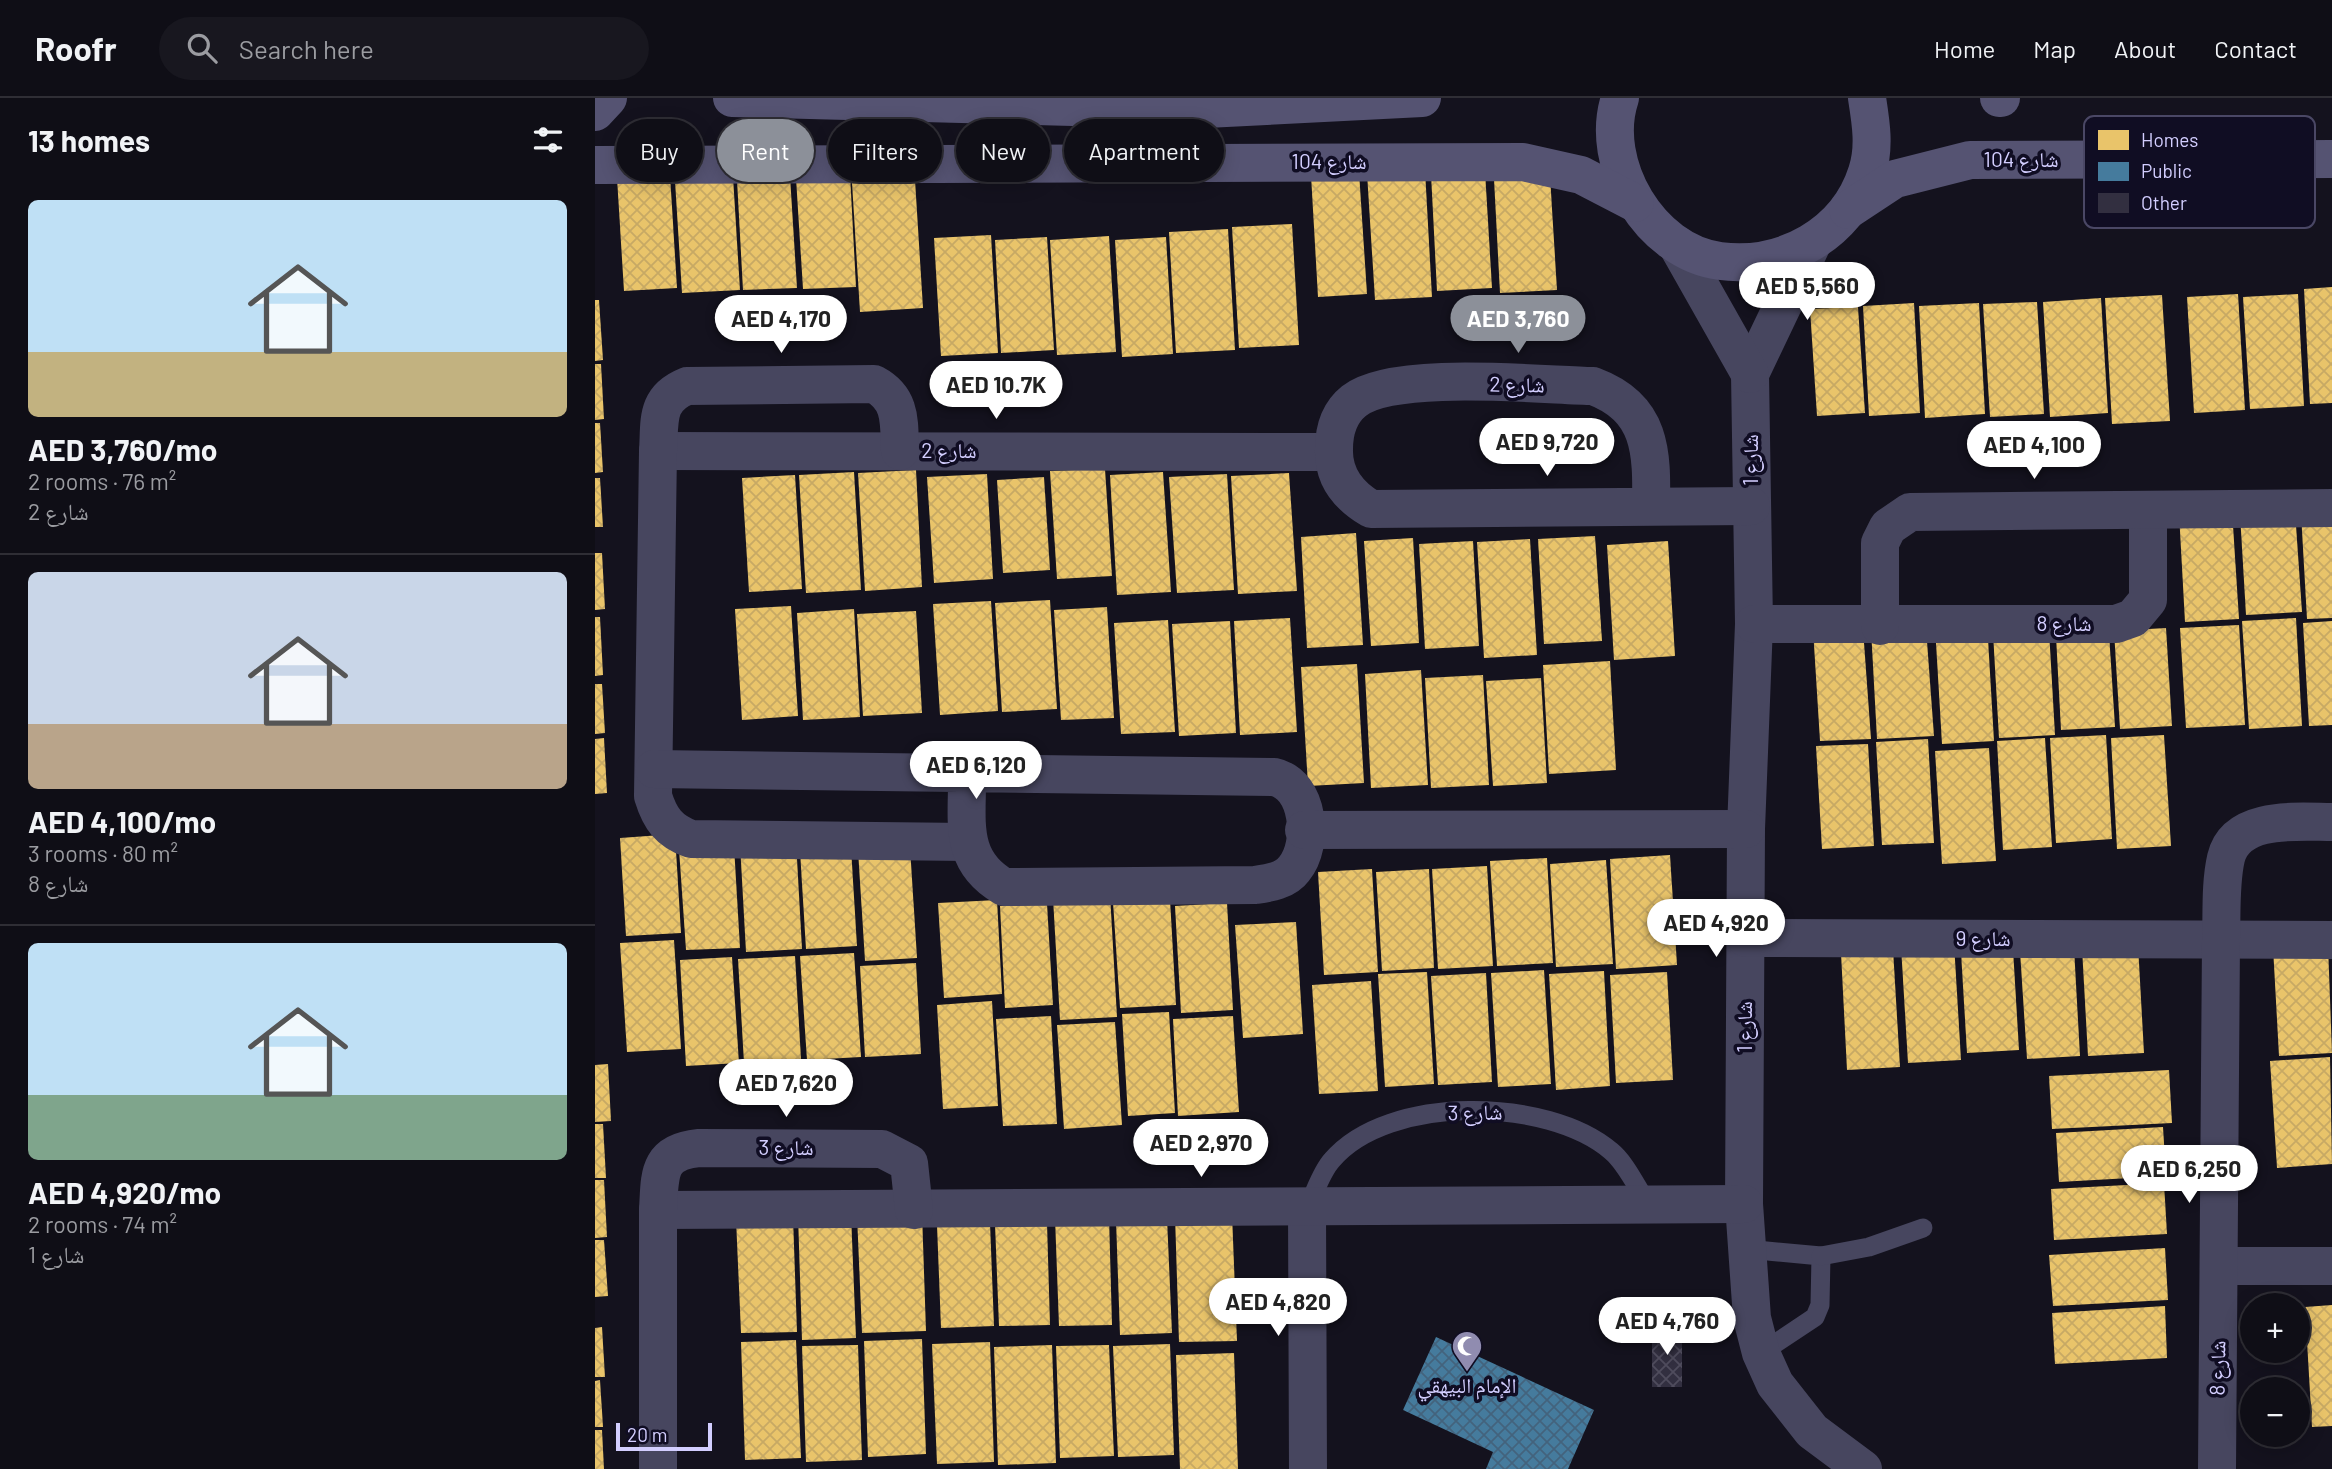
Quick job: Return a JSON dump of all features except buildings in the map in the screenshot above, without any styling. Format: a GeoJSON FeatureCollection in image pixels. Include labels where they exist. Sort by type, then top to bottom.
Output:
{"type":"FeatureCollection","features":[{"type":"Feature","properties":{"kind":"street"},"geometry":{"type":"LineString","coordinates":[[595,112],[608,98]]}},
{"type":"Feature","properties":{"kind":"street"},"geometry":{"type":"LineString","coordinates":[[732,98],[1086,103],[1186,110],[1422,98]]}},
{"type":"Feature","properties":{"kind":"street"},"geometry":{"type":"LineString","coordinates":[[1621,98],[1615,148],[1622,177],[1635,203],[1677,245],[1718,261],[1767,261],[1812,244],[1848,210],[1867,172],[1873,132],[1867,98]]}},
{"type":"Feature","properties":{"kind":"street","name":"شارع 104"},"geometry":{"type":"LineString","coordinates":[[602,157],[1523,162],[1581,175],[1635,203]]}},
{"type":"Feature","properties":{"kind":"street","name":"شارع 104"},"geometry":{"type":"LineString","coordinates":[[1848,210],[1895,179],[1970,160],[2084,160]]}},
{"type":"Feature","properties":{"kind":"street","name":"شارع 1"},"geometry":{"type":"LineString","coordinates":[[1812,244],[1750,374],[1754,624],[1746,829],[1744,1204],[1752,1318],[1761,1353],[1776,1384],[1812,1431],[1863,1469]]}},
{"type":"Feature","properties":{"kind":"street","name":"شارع 1"},"geometry":{"type":"LineString","coordinates":[[1677,245],[1750,374]]}},
{"type":"Feature","properties":{"kind":"street","name":"شارع 2"},"geometry":{"type":"LineString","coordinates":[[1651,506],[1652,458],[1645,431],[1633,412],[1614,394],[1593,386],[1410,383],[1377,389],[1356,400],[1343,412],[1335,432],[1335,467],[1342,484],[1353,498],[1371,509],[1751,506]]}},
{"type":"Feature","properties":{"kind":"street","name":"شارع 2"},"geometry":{"type":"LineString","coordinates":[[901,451],[899,412],[894,399],[874,384],[687,386],[673,392],[663,402],[658,451],[653,796],[658,811],[677,834],[691,839],[968,842]]}},
{"type":"Feature","properties":{"kind":"street","name":"شارع 2"},"geometry":{"type":"LineString","coordinates":[[658,451],[1334,452]]}},
{"type":"Feature","properties":{"kind":"street"},"geometry":{"type":"LineString","coordinates":[[1880,626],[1880,543],[1888,527],[1910,512],[2332,508]]}},
{"type":"Feature","properties":{"kind":"street","name":"شارع 8"},"geometry":{"type":"LineString","coordinates":[[1754,624],[2116,624],[2133,618],[2148,600],[2148,510]]}},
{"type":"Feature","properties":{"kind":"street"},"geometry":{"type":"LineString","coordinates":[[654,769],[967,772],[1274,777],[1286,779],[1295,786],[1303,801],[1302,856],[1293,871],[1275,882],[1255,885],[1005,887],[979,869],[968,842],[967,772]]}},
{"type":"Feature","properties":{"kind":"street"},"geometry":{"type":"LineString","coordinates":[[2221,941],[2226,857],[2235,841],[2255,827],[2285,822],[2332,822]]}},
{"type":"Feature","properties":{"kind":"street"},"geometry":{"type":"LineString","coordinates":[[1304,830],[1746,829]]}},
{"type":"Feature","properties":{"kind":"street","name":"شارع 9"},"geometry":{"type":"LineString","coordinates":[[1746,938],[2332,940]]}},
{"type":"Feature","properties":{"kind":"street","name":"شارع 8"},"geometry":{"type":"LineString","coordinates":[[2217,1469],[2221,941]]}},
{"type":"Feature","properties":{"kind":"street","name":"شارع 3"},"geometry":{"type":"LineString","coordinates":[[658,1469],[658,1210],[660,1178],[667,1159],[677,1152],[699,1148],[882,1149],[909,1163],[914,1210]]}},
{"type":"Feature","properties":{"kind":"street"},"geometry":{"type":"LineString","coordinates":[[658,1210],[1744,1204]]}},
{"type":"Feature","properties":{"kind":"street","name":"شارع 3"},"geometry":{"type":"LineString","coordinates":[[1307,1208],[1308,1469]]}},
{"type":"Feature","properties":{"kind":"street"},"geometry":{"type":"LineString","coordinates":[[2219,1266],[2332,1266]]}},
{"type":"Feature","properties":{"kind":"lane","name":"شارع 3"},"geometry":{"type":"LineString","coordinates":[[1307,1208],[1331,1161],[1365,1133],[1422,1115],[1483,1110],[1526,1114],[1577,1128],[1613,1152],[1647,1204]]}},
{"type":"Feature","properties":{"kind":"lane"},"geometry":{"type":"LineString","coordinates":[[1746,1249],[1821,1256],[1869,1247],[1923,1228]]}},
{"type":"Feature","properties":{"kind":"lane"},"geometry":{"type":"LineString","coordinates":[[1761,1353],[1815,1317],[1820,1305],[1821,1256]]}},
{"type":"Feature","properties":{"kind":"place","name":"الإمام البيهقي"},"geometry":{"type":"Point","coordinates":[1467,1373]}}]}
